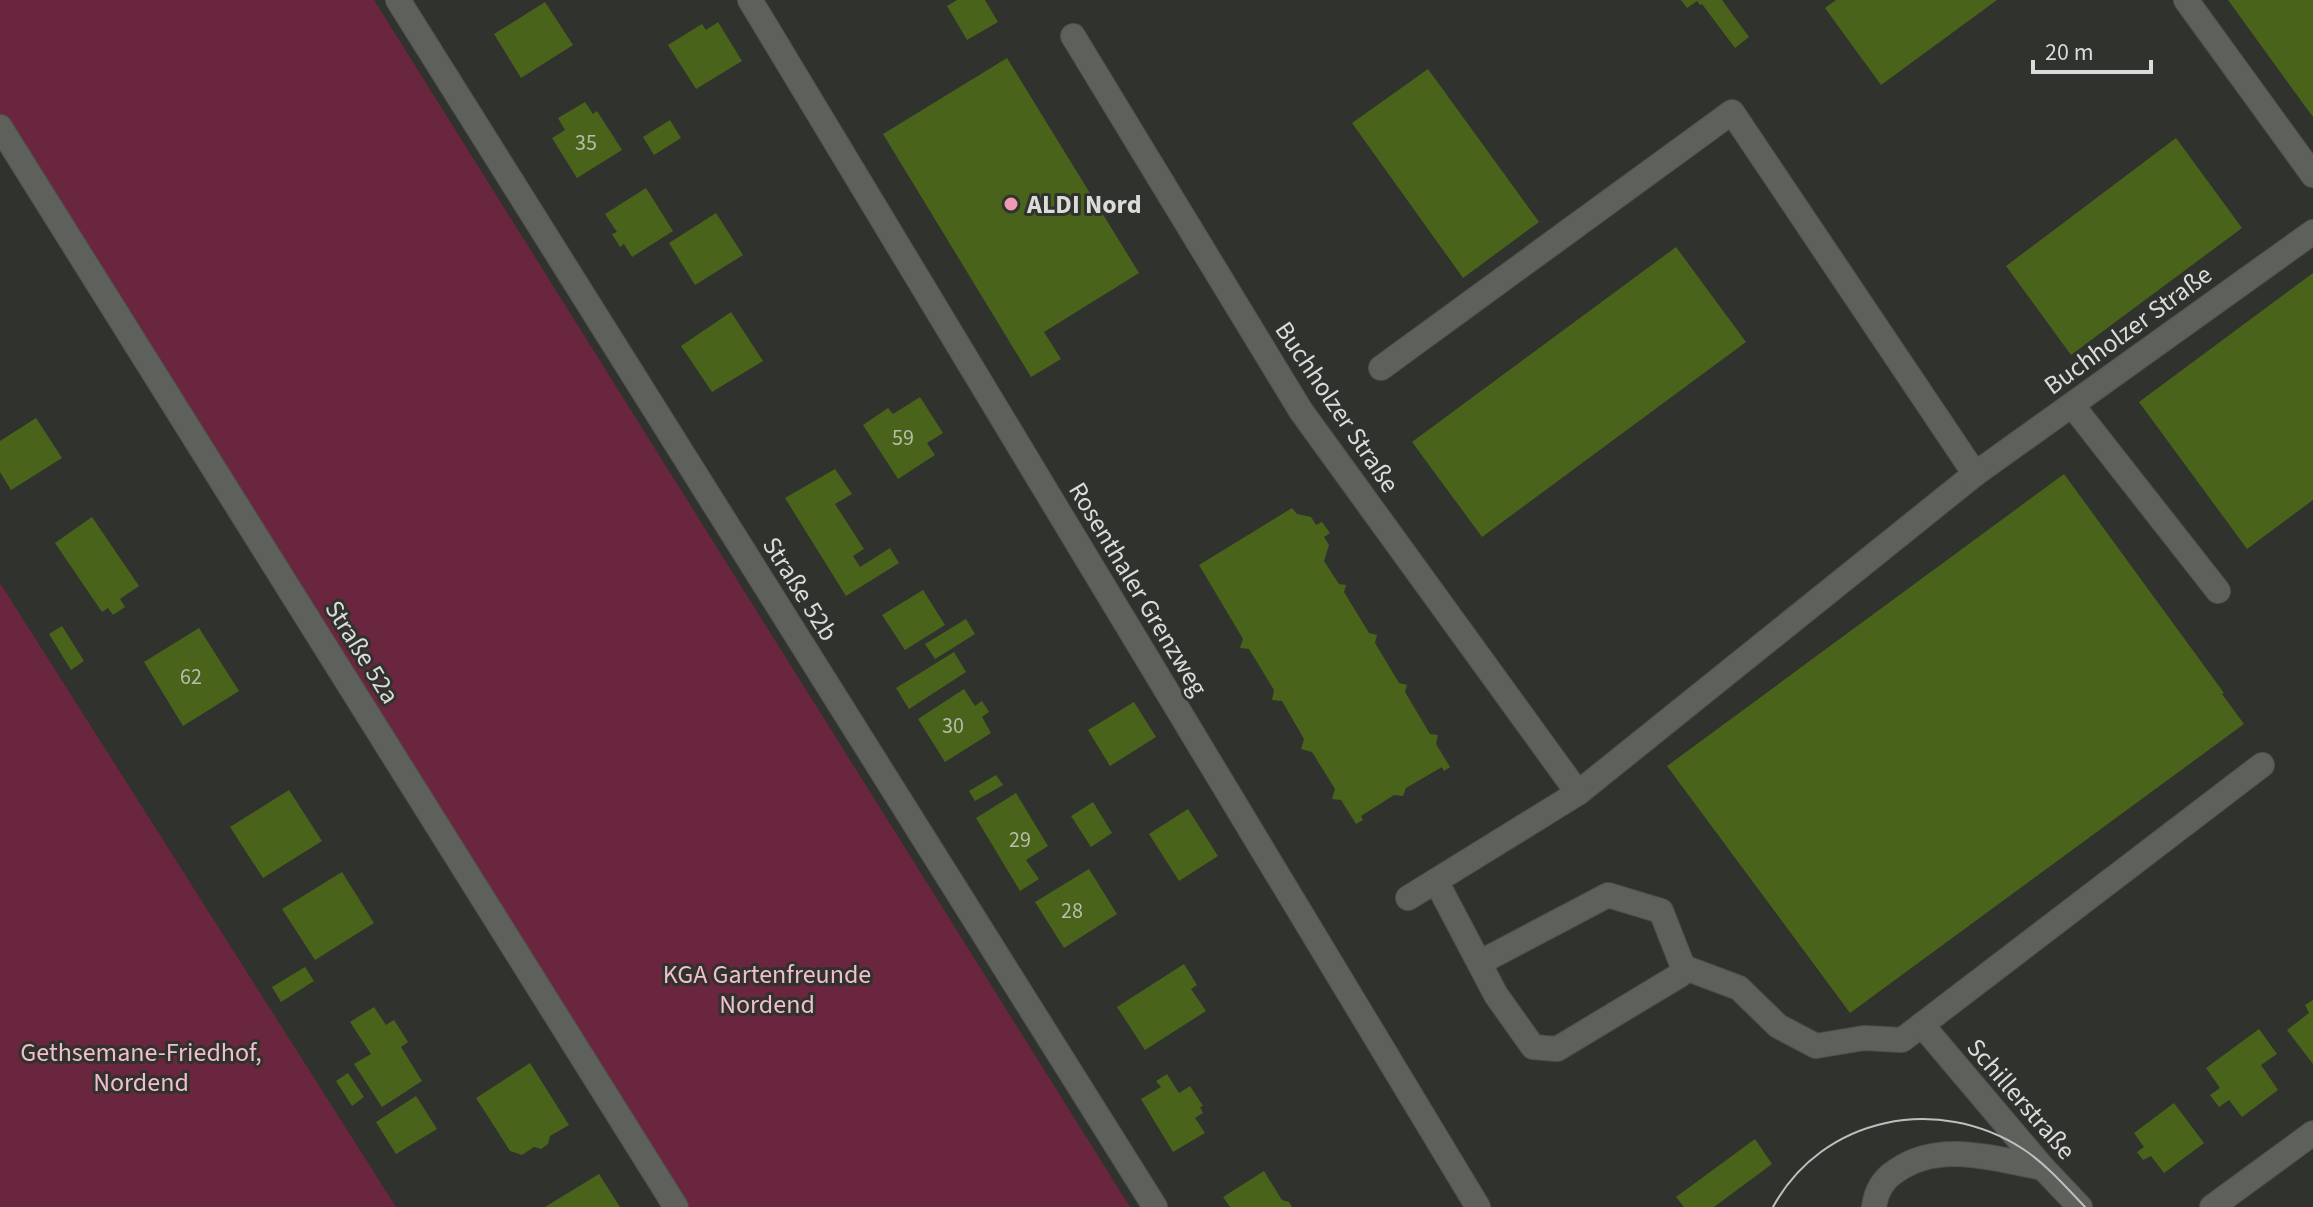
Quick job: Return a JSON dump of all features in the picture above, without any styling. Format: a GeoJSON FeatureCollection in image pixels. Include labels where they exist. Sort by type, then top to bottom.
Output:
{"type":"FeatureCollection","features":[{"type":"Feature","properties":{"kind":"street","name":"Straße 52b"},"geometry":{"type":"LineString","coordinates":[[398,0],[1155,1207]]}},
{"type":"Feature","properties":{"kind":"street","name":"Rosenthaler Grenzweg"},"geometry":{"type":"LineString","coordinates":[[750,0],[1478,1207]]}},
{"type":"Feature","properties":{"kind":"street"},"geometry":{"type":"LineString","coordinates":[[2186,0],[2313,175]]}},
{"type":"Feature","properties":{"kind":"street","name":"Buchholzer Straße"},"geometry":{"type":"LineString","coordinates":[[1073,36],[1301,411],[1578,793]]}},
{"type":"Feature","properties":{"kind":"street"},"geometry":{"type":"LineString","coordinates":[[1381,368],[1732,112],[1975,474]]}},
{"type":"Feature","properties":{"kind":"street","name":"Straße 52a"},"geometry":{"type":"LineString","coordinates":[[0,127],[676,1207]]}},
{"type":"Feature","properties":{"kind":"street","name":"Buchholzer Straße"},"geometry":{"type":"LineString","coordinates":[[1408,898],[1578,793],[1975,474],[2313,232]]}},
{"type":"Feature","properties":{"kind":"street"},"geometry":{"type":"LineString","coordinates":[[2072,405],[2218,591]]}},
{"type":"Feature","properties":{"kind":"street"},"geometry":{"type":"LineString","coordinates":[[1683,967],[1739,988],[1778,1026],[1816,1046],[1864,1038],[1902,1040],[2262,765]]}},
{"type":"Feature","properties":{"kind":"street"},"geometry":{"type":"LineString","coordinates":[[1436,881],[1479,963],[1496,995],[1533,1047],[1557,1049],[1680,975],[1683,967],[1661,911],[1608,895],[1479,963]]}},
{"type":"Feature","properties":{"kind":"street","name":"Schillerstraße"},"geometry":{"type":"LineString","coordinates":[[1922,1025],[2080,1207]]}},
{"type":"Feature","properties":{"kind":"street"},"geometry":{"type":"LineString","coordinates":[[2212,1207],[2313,1133]]}},
{"type":"Feature","properties":{"kind":"street"},"geometry":{"type":"LineString","coordinates":[[1874,1207],[1881,1184],[1891,1174],[1923,1157],[1949,1154],[1974,1156],[2043,1168]]}},
{"type":"Feature","properties":{"kind":"green space","name":"KGA Gartenfreunde Nordend"},"geometry":{"type":"Polygon","coordinates":[[[0,0],[374,0],[1130,1207],[676,1207],[0,127],[0,0]]]}},
{"type":"Feature","properties":{"kind":"green space","name":"Gethsemane-Friedhof, Nordend"},"geometry":{"type":"Polygon","coordinates":[[[0,583],[396,1207],[0,1207],[0,583]]]}},
{"type":"Feature","properties":{"kind":"building"},"geometry":{"type":"Polygon","coordinates":[[[957,0],[985,0],[998,22],[967,40],[947,6],[957,0]]]}},
{"type":"Feature","properties":{"kind":"building"},"geometry":{"type":"Polygon","coordinates":[[[1681,0],[1722,0],[1749,37],[1735,48],[1702,4],[1697,1],[1687,8],[1681,0]]]}},
{"type":"Feature","properties":{"kind":"building"},"geometry":{"type":"Polygon","coordinates":[[[1836,0],[1997,0],[1881,85],[1825,8],[1836,0]]]}},
{"type":"Feature","properties":{"kind":"building"},"geometry":{"type":"Polygon","coordinates":[[[2228,0],[2313,0],[2313,117],[2302,102],[2228,0]]]}},
{"type":"Feature","properties":{"kind":"building"},"geometry":{"type":"Polygon","coordinates":[[[545,2],[573,45],[521,78],[494,34],[545,2]]]}},
{"type":"Feature","properties":{"kind":"building"},"geometry":{"type":"Polygon","coordinates":[[[718,22],[742,61],[696,89],[668,45],[702,24],[706,30],[718,22]]]}},
{"type":"Feature","properties":{"kind":"building","name":"ALDI Nord"},"geometry":{"type":"Polygon","coordinates":[[[1007,58],[1139,273],[1044,332],[1061,359],[1031,377],[883,134],[1007,58]]]}},
{"type":"Feature","properties":{"kind":"building"},"geometry":{"type":"Polygon","coordinates":[[[1428,69],[1539,222],[1463,278],[1352,123],[1428,69]]]}},
{"type":"Feature","properties":{"kind":"building"},"geometry":{"type":"Polygon","coordinates":[[[585,102],[593,114],[597,111],[622,150],[577,178],[552,138],[565,130],[558,118],[585,102]]]}},
{"type":"Feature","properties":{"kind":"building"},"geometry":{"type":"Polygon","coordinates":[[[670,120],[681,138],[654,155],[643,137],[670,120]]]}},
{"type":"Feature","properties":{"kind":"building"},"geometry":{"type":"Polygon","coordinates":[[[2176,138],[2242,228],[2071,355],[2006,266],[2176,138]]]}},
{"type":"Feature","properties":{"kind":"building"},"geometry":{"type":"Polygon","coordinates":[[[646,188],[673,231],[632,257],[624,244],[620,247],[612,234],[617,232],[605,214],[646,188]]]}},
{"type":"Feature","properties":{"kind":"building"},"geometry":{"type":"Polygon","coordinates":[[[716,213],[743,255],[695,285],[669,243],[716,213]]]}},
{"type":"Feature","properties":{"kind":"building"},"geometry":{"type":"Polygon","coordinates":[[[1676,247],[1746,342],[1482,537],[1412,442],[1676,247]]]}},
{"type":"Feature","properties":{"kind":"building"},"geometry":{"type":"Polygon","coordinates":[[[2313,273],[2313,500],[2247,549],[2139,402],[2313,273]]]}},
{"type":"Feature","properties":{"kind":"building"},"geometry":{"type":"Polygon","coordinates":[[[731,312],[763,361],[712,392],[681,346],[731,312]]]}},
{"type":"Feature","properties":{"kind":"building"},"geometry":{"type":"Polygon","coordinates":[[[920,397],[943,433],[927,443],[935,455],[898,479],[863,425],[888,408],[893,414],[920,397]]]}},
{"type":"Feature","properties":{"kind":"building"},"geometry":{"type":"Polygon","coordinates":[[[36,418],[62,458],[11,490],[0,472],[0,441],[36,418]]]}},
{"type":"Feature","properties":{"kind":"building"},"geometry":{"type":"Polygon","coordinates":[[[835,469],[852,494],[835,504],[864,549],[853,556],[860,567],[890,548],[899,563],[846,596],[785,498],[835,469]]]}},
{"type":"Feature","properties":{"kind":"building"},"geometry":{"type":"Polygon","coordinates":[[[2064,474],[2244,724],[1850,1013],[1667,766],[2064,474]]]}},
{"type":"Feature","properties":{"kind":"building"},"geometry":{"type":"Polygon","coordinates":[[[1292,508],[1297,514],[1311,517],[1316,525],[1322,522],[1330,533],[1324,537],[1329,545],[1324,561],[1339,584],[1346,585],[1344,592],[1369,633],[1377,635],[1375,643],[1399,683],[1407,685],[1405,692],[1430,734],[1438,735],[1436,744],[1450,767],[1444,771],[1442,767],[1406,788],[1403,796],[1394,795],[1361,816],[1363,820],[1356,824],[1341,800],[1332,799],[1335,789],[1312,752],[1301,749],[1304,739],[1282,701],[1272,700],[1274,690],[1249,649],[1240,648],[1243,639],[1199,565],[1292,508]]]}},
{"type":"Feature","properties":{"kind":"building"},"geometry":{"type":"Polygon","coordinates":[[[92,517],[139,586],[120,599],[125,607],[113,615],[108,608],[102,612],[55,543],[92,517]]]}},
{"type":"Feature","properties":{"kind":"building"},"geometry":{"type":"Polygon","coordinates":[[[923,590],[945,625],[905,650],[882,615],[923,590]]]}},
{"type":"Feature","properties":{"kind":"building"},"geometry":{"type":"Polygon","coordinates":[[[966,619],[975,634],[935,659],[925,644],[966,619]]]}},
{"type":"Feature","properties":{"kind":"building"},"geometry":{"type":"Polygon","coordinates":[[[62,626],[84,661],[71,670],[49,634],[62,626]]]}},
{"type":"Feature","properties":{"kind":"building"},"geometry":{"type":"Polygon","coordinates":[[[199,628],[239,691],[183,726],[144,662],[199,628]]]}},
{"type":"Feature","properties":{"kind":"building"},"geometry":{"type":"Polygon","coordinates":[[[954,652],[966,672],[909,709],[896,688],[954,652]]]}},
{"type":"Feature","properties":{"kind":"building"},"geometry":{"type":"Polygon","coordinates":[[[964,689],[975,706],[982,701],[989,712],[982,717],[991,733],[945,762],[918,719],[964,689]]]}},
{"type":"Feature","properties":{"kind":"building"},"geometry":{"type":"Polygon","coordinates":[[[1134,702],[1156,737],[1110,766],[1088,730],[1134,702]]]}},
{"type":"Feature","properties":{"kind":"building"},"geometry":{"type":"Polygon","coordinates":[[[996,775],[1003,785],[975,801],[969,791],[996,775]]]}},
{"type":"Feature","properties":{"kind":"building"},"geometry":{"type":"Polygon","coordinates":[[[289,790],[322,841],[263,878],[230,827],[289,790]]]}},
{"type":"Feature","properties":{"kind":"building"},"geometry":{"type":"Polygon","coordinates":[[[1016,793],[1048,846],[1026,860],[1039,879],[1020,891],[976,818],[1016,793]]]}},
{"type":"Feature","properties":{"kind":"building"},"geometry":{"type":"Polygon","coordinates":[[[1093,802],[1112,833],[1091,847],[1071,816],[1093,802]]]}},
{"type":"Feature","properties":{"kind":"building"},"geometry":{"type":"Polygon","coordinates":[[[1188,809],[1218,856],[1179,881],[1149,834],[1188,809]]]}},
{"type":"Feature","properties":{"kind":"building"},"geometry":{"type":"Polygon","coordinates":[[[1089,869],[1117,914],[1064,948],[1035,902],[1089,869]]]}},
{"type":"Feature","properties":{"kind":"building"},"geometry":{"type":"Polygon","coordinates":[[[342,872],[374,923],[315,960],[282,909],[342,872]]]}},
{"type":"Feature","properties":{"kind":"building"},"geometry":{"type":"Polygon","coordinates":[[[1184,964],[1197,985],[1191,989],[1206,1011],[1145,1050],[1117,1007],[1184,964]]]}},
{"type":"Feature","properties":{"kind":"building"},"geometry":{"type":"Polygon","coordinates":[[[305,967],[314,981],[281,1002],[272,987],[305,967]]]}},
{"type":"Feature","properties":{"kind":"building"},"geometry":{"type":"Polygon","coordinates":[[[2313,1000],[2313,1064],[2287,1030],[2309,1013],[2305,1005],[2313,1000]]]}},
{"type":"Feature","properties":{"kind":"building"},"geometry":{"type":"Polygon","coordinates":[[[374,1007],[386,1025],[394,1020],[408,1042],[401,1047],[422,1081],[382,1107],[354,1064],[371,1054],[350,1022],[374,1007]]]}},
{"type":"Feature","properties":{"kind":"building"},"geometry":{"type":"Polygon","coordinates":[[[2259,1029],[2277,1054],[2261,1065],[2278,1090],[2242,1117],[2229,1100],[2219,1107],[2210,1095],[2220,1088],[2206,1068],[2259,1029]]]}},
{"type":"Feature","properties":{"kind":"building"},"geometry":{"type":"Polygon","coordinates":[[[530,1063],[569,1125],[550,1136],[548,1144],[541,1149],[534,1147],[522,1155],[510,1151],[476,1098],[530,1063]]]}},
{"type":"Feature","properties":{"kind":"building"},"geometry":{"type":"Polygon","coordinates":[[[348,1073],[364,1097],[352,1106],[336,1081],[348,1073]]]}},
{"type":"Feature","properties":{"kind":"building"},"geometry":{"type":"Polygon","coordinates":[[[1167,1074],[1179,1093],[1190,1086],[1203,1106],[1200,1107],[1203,1113],[1195,1118],[1205,1133],[1173,1152],[1141,1099],[1161,1087],[1156,1081],[1167,1074]]]}},
{"type":"Feature","properties":{"kind":"building"},"geometry":{"type":"Polygon","coordinates":[[[416,1096],[437,1129],[396,1154],[376,1122],[416,1096]]]}},
{"type":"Feature","properties":{"kind":"building"},"geometry":{"type":"Polygon","coordinates":[[[2174,1103],[2204,1143],[2164,1173],[2151,1156],[2143,1160],[2137,1152],[2144,1147],[2134,1133],[2174,1103]]]}},
{"type":"Feature","properties":{"kind":"building"},"geometry":{"type":"Polygon","coordinates":[[[1755,1139],[1772,1164],[1714,1207],[1684,1207],[1676,1197],[1755,1139]]]}},
{"type":"Feature","properties":{"kind":"building"},"geometry":{"type":"Polygon","coordinates":[[[1264,1171],[1282,1200],[1292,1207],[1230,1207],[1223,1197],[1264,1171]]]}},
{"type":"Feature","properties":{"kind":"building"},"geometry":{"type":"Polygon","coordinates":[[[599,1174],[620,1207],[545,1207],[599,1174]]]}},
{"type":"Feature","properties":{"kind":"tram line"},"geometry":{"type":"LineString","coordinates":[[1773,1207],[1795,1176],[1821,1152],[1852,1134],[1885,1123],[1920,1119],[1955,1122],[1990,1132],[2023,1149],[2048,1169],[2085,1207]]}},
{"type":"Feature","properties":{"kind":"place","name":"ALDI Nord"},"geometry":{"type":"Point","coordinates":[1011,204]}}]}
